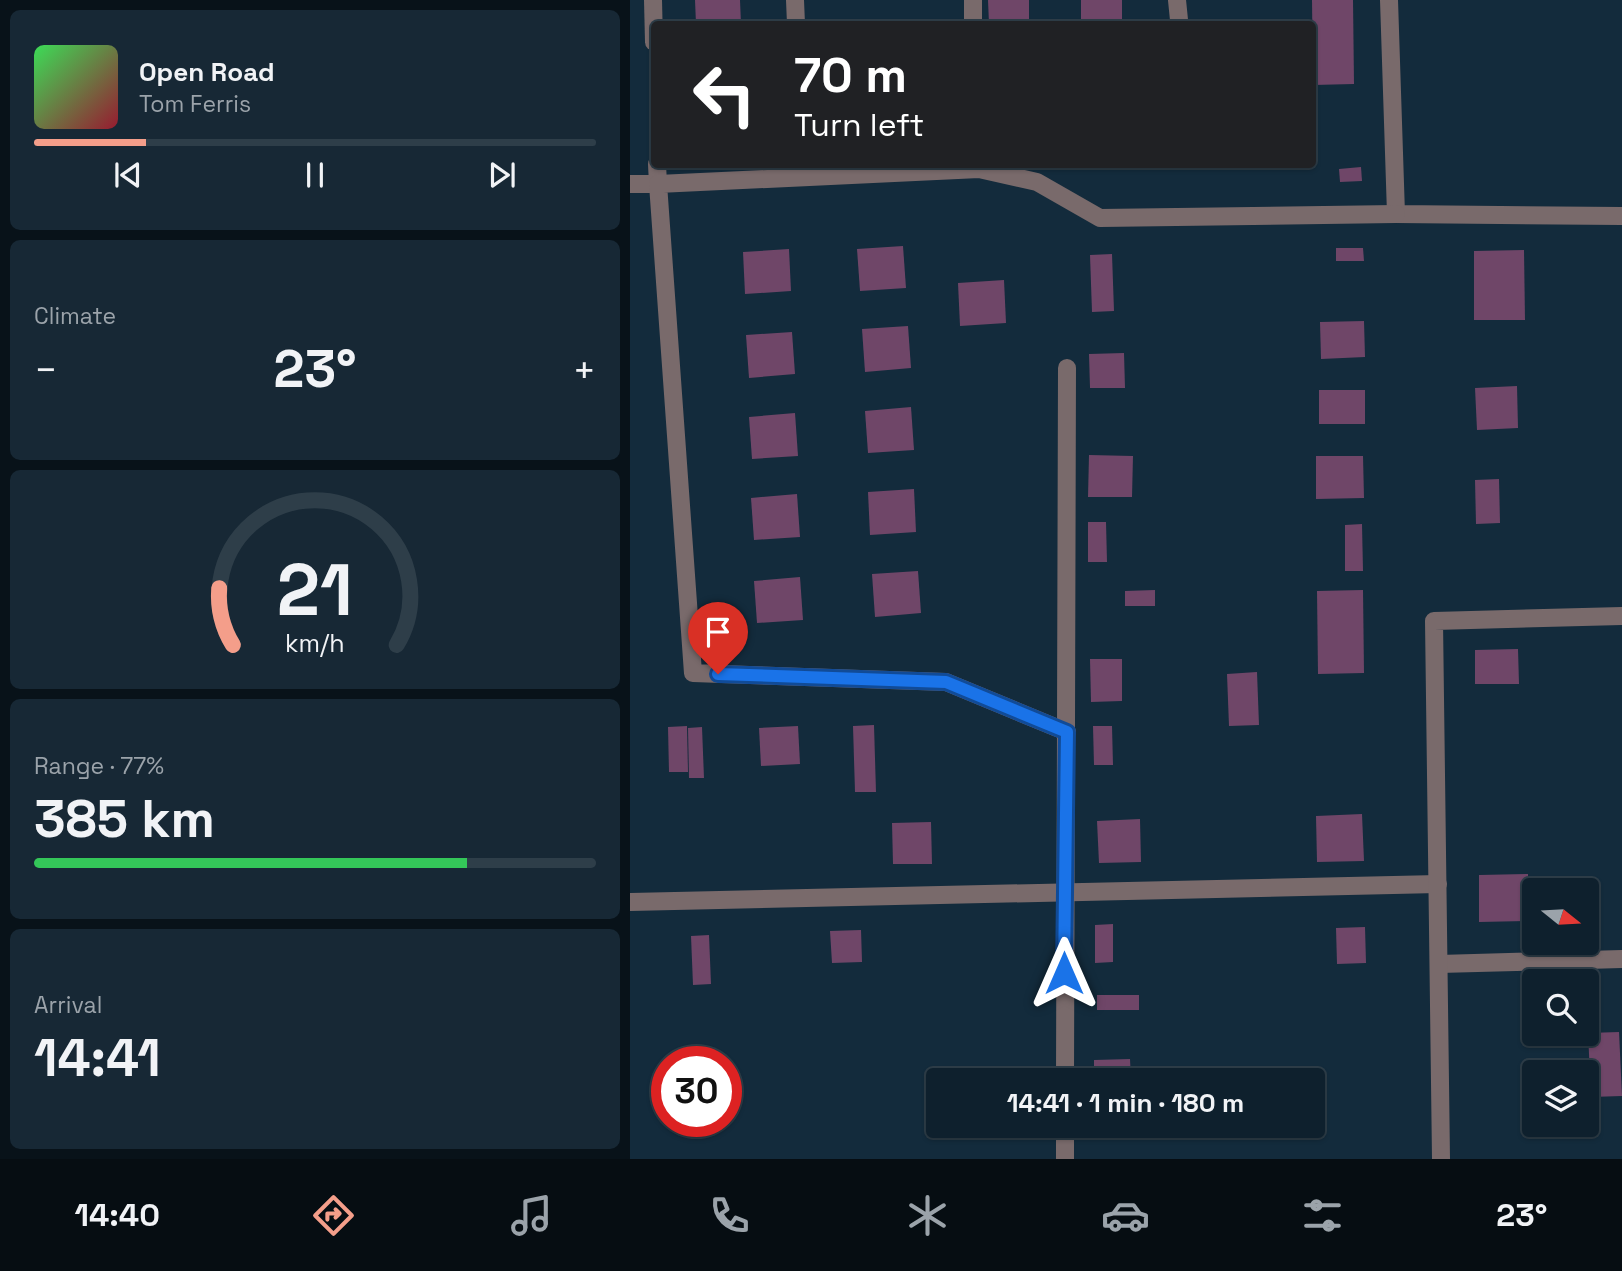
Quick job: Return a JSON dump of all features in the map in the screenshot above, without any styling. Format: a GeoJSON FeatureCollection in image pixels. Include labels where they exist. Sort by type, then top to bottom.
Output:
{"type":"FeatureCollection","features":[{"type":"Feature","properties":{"kind":"street"},"geometry":{"type":"LineString","coordinates":[[653,0],[654,21]]}},
{"type":"Feature","properties":{"kind":"street"},"geometry":{"type":"LineString","coordinates":[[794,0],[796,21]]}},
{"type":"Feature","properties":{"kind":"street"},"geometry":{"type":"LineString","coordinates":[[973,0],[973,21]]}},
{"type":"Feature","properties":{"kind":"street"},"geometry":{"type":"LineString","coordinates":[[1177,0],[1179,20]]}},
{"type":"Feature","properties":{"kind":"street"},"geometry":{"type":"LineString","coordinates":[[1389,0],[1396,214]]}},
{"type":"Feature","properties":{"kind":"street"},"geometry":{"type":"LineString","coordinates":[[657,168],[693,673],[946,682],[1067,732]]}},
{"type":"Feature","properties":{"kind":"street"},"geometry":{"type":"LineString","coordinates":[[630,184],[960,168]]}},
{"type":"Feature","properties":{"kind":"street"},"geometry":{"type":"LineString","coordinates":[[983,168],[1037,182],[1100,218],[1396,214],[1622,216]]}},
{"type":"Feature","properties":{"kind":"street"},"geometry":{"type":"LineString","coordinates":[[1065,1068],[1063,892],[1067,732],[1068,368]]}},
{"type":"Feature","properties":{"kind":"street"},"geometry":{"type":"LineString","coordinates":[[1441,1159],[1434,621],[1622,616]]}},
{"type":"Feature","properties":{"kind":"street"},"geometry":{"type":"LineString","coordinates":[[630,902],[1438,884]]}},
{"type":"Feature","properties":{"kind":"street"},"geometry":{"type":"LineString","coordinates":[[1439,964],[1622,959]]}},
{"type":"Feature","properties":{"kind":"street"},"geometry":{"type":"LineString","coordinates":[[1065,1138],[1065,1159]]}},
{"type":"Feature","properties":{"kind":"building"},"geometry":{"type":"Polygon","coordinates":[[[695,0],[740,0],[741,21],[696,21],[695,0]]]}},
{"type":"Feature","properties":{"kind":"building"},"geometry":{"type":"Polygon","coordinates":[[[988,0],[1029,0],[1029,21],[989,21],[988,0]]]}},
{"type":"Feature","properties":{"kind":"building"},"geometry":{"type":"Polygon","coordinates":[[[1081,0],[1122,0],[1122,21],[1081,21],[1081,0]]]}},
{"type":"Feature","properties":{"kind":"building"},"geometry":{"type":"Polygon","coordinates":[[[1312,0],[1353,0],[1354,84],[1316,85],[1316,21],[1312,21],[1312,0]]]}},
{"type":"Feature","properties":{"kind":"building"},"geometry":{"type":"Polygon","coordinates":[[[1361,167],[1362,181],[1340,182],[1339,169],[1361,167]]]}},
{"type":"Feature","properties":{"kind":"building"},"geometry":{"type":"Polygon","coordinates":[[[903,246],[906,288],[860,291],[857,249],[903,246]]]}},
{"type":"Feature","properties":{"kind":"building"},"geometry":{"type":"Polygon","coordinates":[[[1336,248],[1363,248],[1364,261],[1336,261],[1336,248]]]}},
{"type":"Feature","properties":{"kind":"building"},"geometry":{"type":"Polygon","coordinates":[[[789,249],[791,291],[745,294],[743,252],[789,249]]]}},
{"type":"Feature","properties":{"kind":"building"},"geometry":{"type":"Polygon","coordinates":[[[1524,250],[1525,320],[1474,320],[1474,251],[1524,250]]]}},
{"type":"Feature","properties":{"kind":"building"},"geometry":{"type":"Polygon","coordinates":[[[1112,254],[1114,311],[1092,312],[1090,255],[1112,254]]]}},
{"type":"Feature","properties":{"kind":"building"},"geometry":{"type":"Polygon","coordinates":[[[1004,280],[1006,323],[960,326],[958,283],[1004,280]]]}},
{"type":"Feature","properties":{"kind":"building"},"geometry":{"type":"Polygon","coordinates":[[[1364,321],[1365,357],[1321,359],[1320,322],[1364,321]]]}},
{"type":"Feature","properties":{"kind":"building"},"geometry":{"type":"Polygon","coordinates":[[[908,326],[911,368],[865,372],[862,329],[908,326]]]}},
{"type":"Feature","properties":{"kind":"building"},"geometry":{"type":"Polygon","coordinates":[[[792,332],[795,374],[749,378],[746,335],[792,332]]]}},
{"type":"Feature","properties":{"kind":"building"},"geometry":{"type":"Polygon","coordinates":[[[1124,353],[1125,388],[1090,388],[1089,354],[1124,353]]]}},
{"type":"Feature","properties":{"kind":"building"},"geometry":{"type":"Polygon","coordinates":[[[1517,386],[1518,428],[1477,430],[1475,388],[1517,386]]]}},
{"type":"Feature","properties":{"kind":"building"},"geometry":{"type":"Polygon","coordinates":[[[1319,390],[1365,390],[1365,424],[1319,424],[1319,390]]]}},
{"type":"Feature","properties":{"kind":"building"},"geometry":{"type":"Polygon","coordinates":[[[911,407],[914,450],[868,453],[865,411],[911,407]]]}},
{"type":"Feature","properties":{"kind":"building"},"geometry":{"type":"Polygon","coordinates":[[[795,413],[798,456],[752,459],[749,417],[795,413]]]}},
{"type":"Feature","properties":{"kind":"building"},"geometry":{"type":"Polygon","coordinates":[[[1089,455],[1133,456],[1132,497],[1088,497],[1089,455]]]}},
{"type":"Feature","properties":{"kind":"building"},"geometry":{"type":"Polygon","coordinates":[[[1316,456],[1363,456],[1364,498],[1316,499],[1316,456]]]}},
{"type":"Feature","properties":{"kind":"building"},"geometry":{"type":"Polygon","coordinates":[[[1499,479],[1500,523],[1476,524],[1475,480],[1499,479]]]}},
{"type":"Feature","properties":{"kind":"building"},"geometry":{"type":"Polygon","coordinates":[[[914,489],[916,532],[870,535],[868,492],[914,489]]]}},
{"type":"Feature","properties":{"kind":"building"},"geometry":{"type":"Polygon","coordinates":[[[797,494],[800,537],[754,540],[751,498],[797,494]]]}},
{"type":"Feature","properties":{"kind":"building"},"geometry":{"type":"Polygon","coordinates":[[[1088,522],[1106,522],[1107,562],[1088,562],[1088,522]]]}},
{"type":"Feature","properties":{"kind":"building"},"geometry":{"type":"Polygon","coordinates":[[[1362,524],[1363,571],[1345,571],[1345,525],[1362,524]]]}},
{"type":"Feature","properties":{"kind":"building"},"geometry":{"type":"Polygon","coordinates":[[[918,571],[921,613],[875,617],[872,574],[918,571]]]}},
{"type":"Feature","properties":{"kind":"building"},"geometry":{"type":"Polygon","coordinates":[[[800,577],[803,620],[757,623],[754,581],[800,577]]]}},
{"type":"Feature","properties":{"kind":"building"},"geometry":{"type":"Polygon","coordinates":[[[1155,590],[1155,606],[1125,606],[1125,591],[1155,590]]]}},
{"type":"Feature","properties":{"kind":"building"},"geometry":{"type":"Polygon","coordinates":[[[1363,590],[1364,673],[1318,674],[1317,591],[1363,590]]]}},
{"type":"Feature","properties":{"kind":"building"},"geometry":{"type":"Polygon","coordinates":[[[1518,649],[1519,684],[1475,684],[1475,650],[1518,649]]]}},
{"type":"Feature","properties":{"kind":"building"},"geometry":{"type":"Polygon","coordinates":[[[1090,659],[1122,659],[1122,701],[1091,702],[1090,659]]]}},
{"type":"Feature","properties":{"kind":"building"},"geometry":{"type":"Polygon","coordinates":[[[1257,672],[1259,725],[1229,726],[1227,674],[1257,672]]]}},
{"type":"Feature","properties":{"kind":"building"},"geometry":{"type":"Polygon","coordinates":[[[874,725],[876,792],[855,792],[853,726],[874,725]]]}},
{"type":"Feature","properties":{"kind":"building"},"geometry":{"type":"Polygon","coordinates":[[[687,726],[688,772],[669,772],[668,727],[687,726]]]}},
{"type":"Feature","properties":{"kind":"building"},"geometry":{"type":"Polygon","coordinates":[[[798,726],[800,764],[761,766],[759,728],[798,726]]]}},
{"type":"Feature","properties":{"kind":"building"},"geometry":{"type":"Polygon","coordinates":[[[1093,726],[1112,726],[1113,765],[1094,765],[1093,726]]]}},
{"type":"Feature","properties":{"kind":"building"},"geometry":{"type":"Polygon","coordinates":[[[702,727],[704,778],[689,778],[688,728],[702,727]]]}},
{"type":"Feature","properties":{"kind":"building"},"geometry":{"type":"Polygon","coordinates":[[[1362,814],[1364,861],[1317,862],[1316,816],[1362,814]]]}},
{"type":"Feature","properties":{"kind":"building"},"geometry":{"type":"Polygon","coordinates":[[[1140,819],[1141,862],[1099,863],[1097,821],[1140,819]]]}},
{"type":"Feature","properties":{"kind":"building"},"geometry":{"type":"Polygon","coordinates":[[[931,822],[932,864],[893,864],[892,823],[931,822]]]}},
{"type":"Feature","properties":{"kind":"building"},"geometry":{"type":"Polygon","coordinates":[[[1528,874],[1528,878],[1522,878],[1522,921],[1479,922],[1479,875],[1528,874]]]}},
{"type":"Feature","properties":{"kind":"building"},"geometry":{"type":"Polygon","coordinates":[[[1113,924],[1113,962],[1095,963],[1095,925],[1113,924]]]}},
{"type":"Feature","properties":{"kind":"building"},"geometry":{"type":"Polygon","coordinates":[[[1365,927],[1366,963],[1337,964],[1336,928],[1365,927]]]}},
{"type":"Feature","properties":{"kind":"building"},"geometry":{"type":"Polygon","coordinates":[[[861,930],[862,962],[832,963],[830,931],[861,930]]]}},
{"type":"Feature","properties":{"kind":"building"},"geometry":{"type":"Polygon","coordinates":[[[709,935],[711,984],[693,985],[691,936],[709,935]]]}},
{"type":"Feature","properties":{"kind":"building"},"geometry":{"type":"Polygon","coordinates":[[[1097,995],[1139,995],[1139,1010],[1097,1010],[1097,995]]]}},
{"type":"Feature","properties":{"kind":"building"},"geometry":{"type":"Polygon","coordinates":[[[1619,1032],[1622,1096],[1599,1097],[1599,1060],[1589,1060],[1589,1046],[1599,1046],[1599,1033],[1619,1032]]]}},
{"type":"Feature","properties":{"kind":"building"},"geometry":{"type":"Polygon","coordinates":[[[1130,1059],[1130,1068],[1094,1068],[1094,1060],[1130,1059]]]}},
{"type":"Feature","properties":{"kind":"route"},"geometry":{"type":"LineString","coordinates":[[718,674],[946,682],[1067,732],[1064,973]]}}]}
